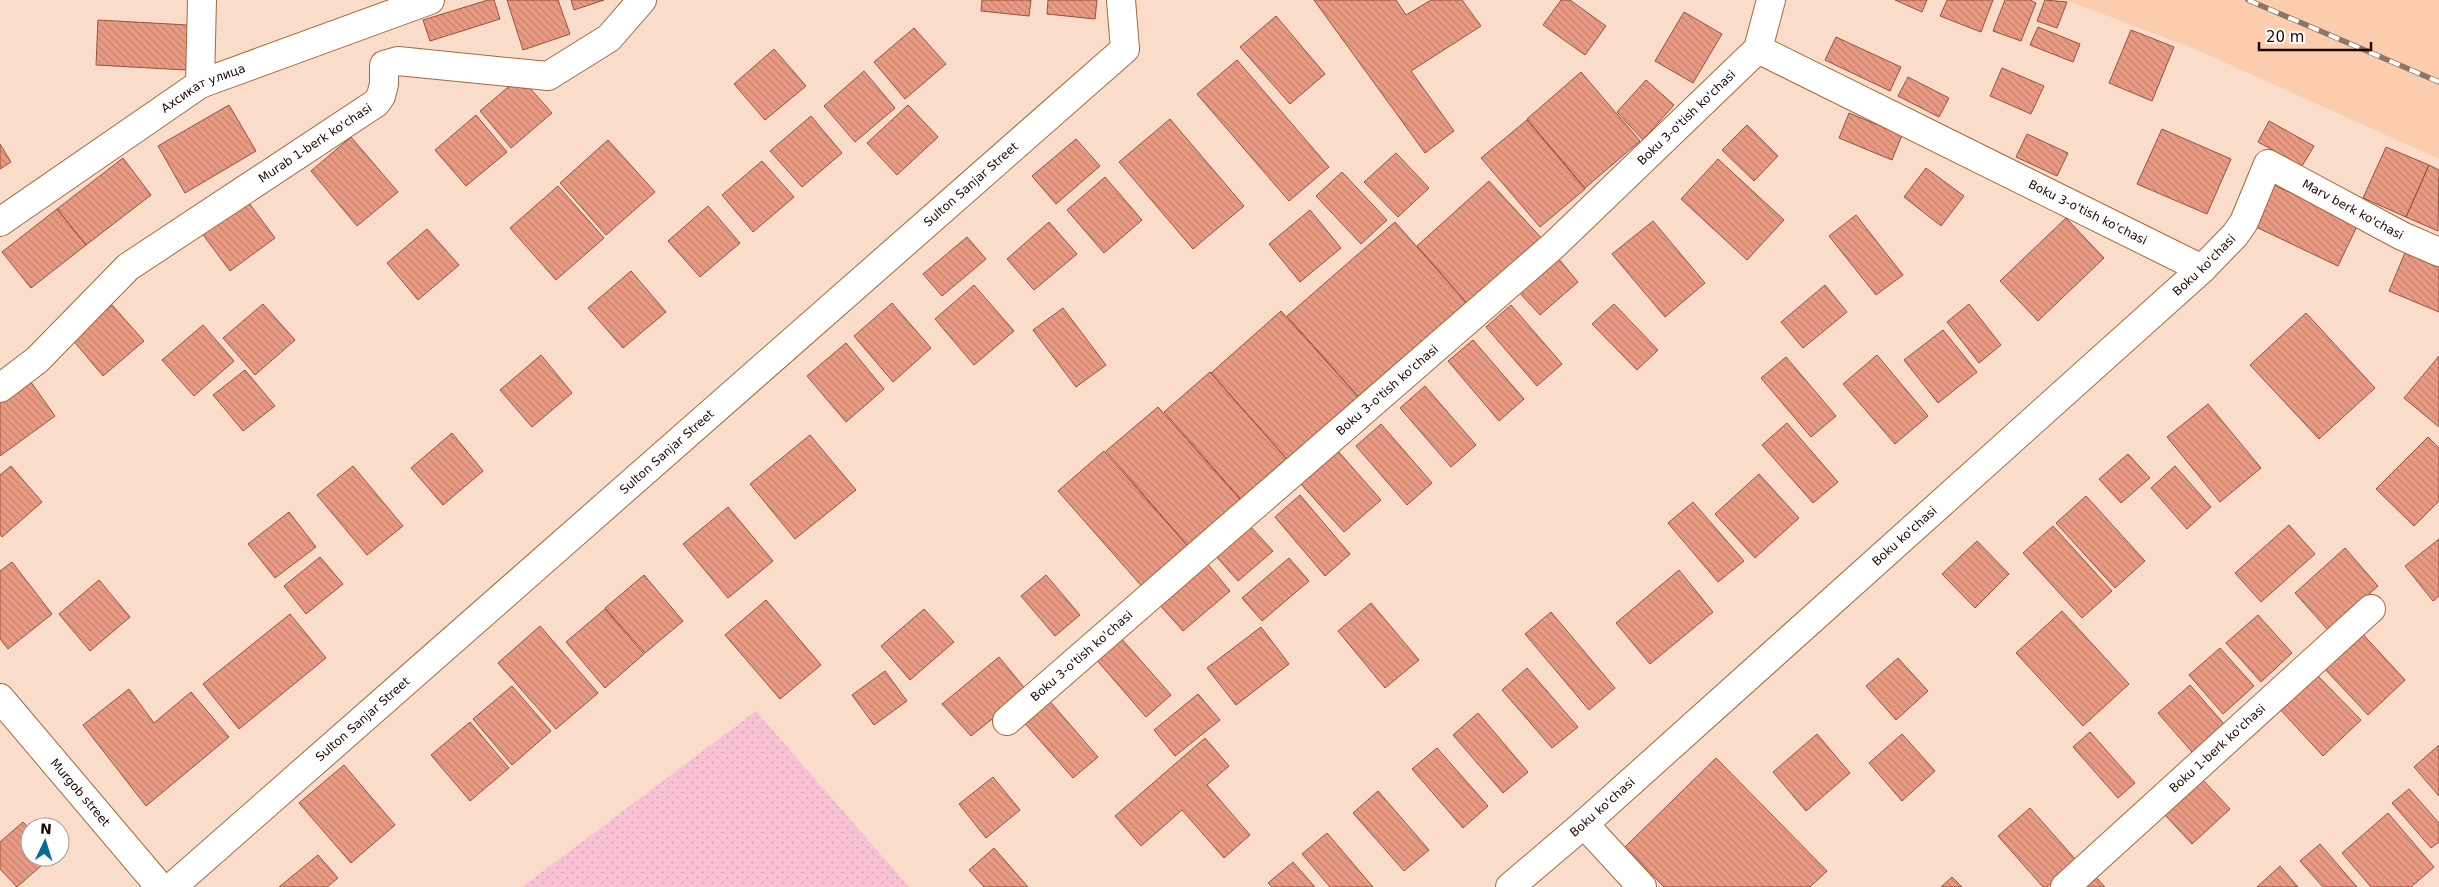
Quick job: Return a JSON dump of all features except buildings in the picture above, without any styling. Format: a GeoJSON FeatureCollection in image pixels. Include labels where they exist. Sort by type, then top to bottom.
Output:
{"type":"FeatureCollection","features":[{"type":"Feature","properties":{"kind":"street"},"geometry":{"type":"LineString","coordinates":[[200,84],[202,0]]}},
{"type":"Feature","properties":{"kind":"street","name":"Ахсикат улица"},"geometry":{"type":"LineString","coordinates":[[0,222],[200,84],[430,0]]}},
{"type":"Feature","properties":{"kind":"street","name":"Murab 1-berk ko'chasi"},"geometry":{"type":"LineString","coordinates":[[0,388],[37,360],[128,267],[376,103],[381,96],[384,66],[388,63],[398,61],[548,76],[608,38],[642,0]]}},
{"type":"Feature","properties":{"kind":"street","name":"Sulton Sanjar Street"},"geometry":{"type":"LineString","coordinates":[[172,887],[1125,49],[1121,0]]}},
{"type":"Feature","properties":{"kind":"street"},"geometry":{"type":"LineString","coordinates":[[1758,49],[1770,0]]}},
{"type":"Feature","properties":{"kind":"street","name":"Boku 3-o'tish ko'chasi"},"geometry":{"type":"LineString","coordinates":[[1006,721],[1553,246],[1758,49],[2202,269]]}},
{"type":"Feature","properties":{"kind":"street","name":"Boku ko'chasi"},"geometry":{"type":"LineString","coordinates":[[1510,887],[1584,824],[2202,269],[2235,236],[2244,222],[2268,164]]}},
{"type":"Feature","properties":{"kind":"street","name":"Marv berk ko'chasi"},"geometry":{"type":"LineString","coordinates":[[2268,164],[2402,236],[2439,252]]}},
{"type":"Feature","properties":{"kind":"street","name":"Boku 1-berk ko'chasi"},"geometry":{"type":"LineString","coordinates":[[2065,887],[2371,610]]}},
{"type":"Feature","properties":{"kind":"street","name":"Murgob street"},"geometry":{"type":"LineString","coordinates":[[0,698],[160,887]]}},
{"type":"Feature","properties":{"kind":"street"},"geometry":{"type":"LineString","coordinates":[[1584,824],[1642,887]]}},
{"type":"Feature","properties":{"kind":"shaded area"},"geometry":{"type":"Polygon","coordinates":[[[2066,0],[2439,0],[2439,159],[2195,49],[2066,0]]]}},
{"type":"Feature","properties":{"kind":"shaded area"},"geometry":{"type":"Polygon","coordinates":[[[756,711],[909,887],[522,887],[756,711]]]}},
{"type":"Feature","properties":{"kind":"railway"},"geometry":{"type":"LineString","coordinates":[[2248,0],[2439,82]]}}]}
